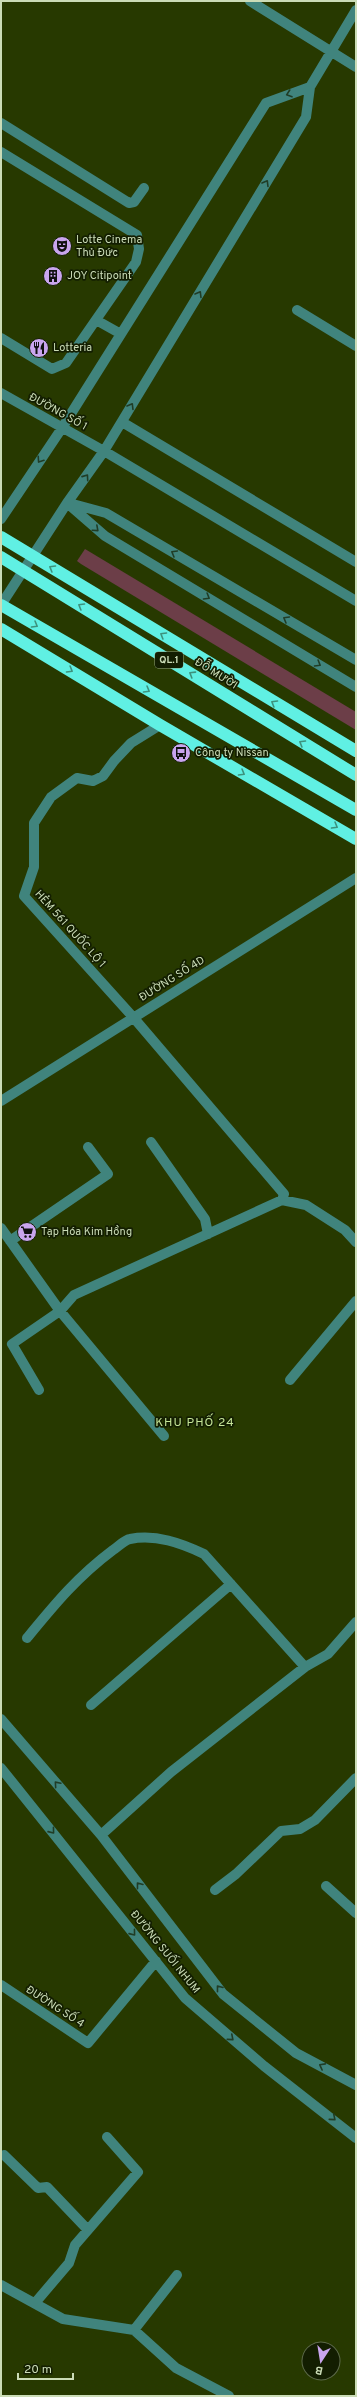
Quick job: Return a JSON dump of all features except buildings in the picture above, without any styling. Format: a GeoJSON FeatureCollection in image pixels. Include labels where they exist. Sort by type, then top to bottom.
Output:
{"type":"FeatureCollection","features":[{"type":"Feature","properties":{"kind":"highway","name":"QL.1"},"geometry":{"type":"LineString","coordinates":[[1,537],[33,556]]}},
{"type":"Feature","properties":{"kind":"highway","name":"ĐỖ MƯỜI"},"geometry":{"type":"LineString","coordinates":[[33,556],[356,751]]}},
{"type":"Feature","properties":{"kind":"highway","name":"ĐỖ MƯỜI"},"geometry":{"type":"LineString","coordinates":[[1,557],[356,775]]}},
{"type":"Feature","properties":{"kind":"highway"},"geometry":{"type":"LineString","coordinates":[[1,605],[356,810]]}},
{"type":"Feature","properties":{"kind":"highway"},"geometry":{"type":"LineString","coordinates":[[1,628],[160,725],[356,839]]}},
{"type":"Feature","properties":{"kind":"street"},"geometry":{"type":"LineString","coordinates":[[250,1],[356,67]]}},
{"type":"Feature","properties":{"kind":"street"},"geometry":{"type":"LineString","coordinates":[[1,605],[68,502],[104,451],[306,117],[310,87],[356,10]]}},
{"type":"Feature","properties":{"kind":"street"},"geometry":{"type":"LineString","coordinates":[[1,519],[62,428],[266,103],[310,87]]}},
{"type":"Feature","properties":{"kind":"street"},"geometry":{"type":"LineString","coordinates":[[1,123],[129,203],[134,202],[144,188]]}},
{"type":"Feature","properties":{"kind":"street"},"geometry":{"type":"LineString","coordinates":[[1,152],[137,235],[139,249],[136,262],[66,363],[52,369],[1,338]]}},
{"type":"Feature","properties":{"kind":"street"},"geometry":{"type":"LineString","coordinates":[[297,310],[356,346]]}},
{"type":"Feature","properties":{"kind":"street"},"geometry":{"type":"LineString","coordinates":[[96,320],[121,334]]}},
{"type":"Feature","properties":{"kind":"street","name":"ĐƯỜNG SỐ 1"},"geometry":{"type":"LineString","coordinates":[[1,393],[104,451],[356,601]]}},
{"type":"Feature","properties":{"kind":"street"},"geometry":{"type":"LineString","coordinates":[[122,422],[356,562]]}},
{"type":"Feature","properties":{"kind":"street"},"geometry":{"type":"LineString","coordinates":[[68,502],[106,512],[356,660]]}},
{"type":"Feature","properties":{"kind":"street"},"geometry":{"type":"LineString","coordinates":[[68,502],[105,536],[356,687]]}},
{"type":"Feature","properties":{"kind":"street","name":"HẺM 561 QUỐC LỘ 1"},"geometry":{"type":"LineString","coordinates":[[133,1017],[24,896],[34,867],[34,823],[50,797],[77,778],[93,781],[103,776],[114,761],[131,743],[160,725]]}},
{"type":"Feature","properties":{"kind":"street","name":"ĐƯỜNG SỐ 4D"},"geometry":{"type":"LineString","coordinates":[[1,1101],[356,878]]}},
{"type":"Feature","properties":{"kind":"street"},"geometry":{"type":"LineString","coordinates":[[133,1017],[284,1194],[282,1200]]}},
{"type":"Feature","properties":{"kind":"street"},"geometry":{"type":"LineString","coordinates":[[151,1142],[205,1219],[208,1234]]}},
{"type":"Feature","properties":{"kind":"street"},"geometry":{"type":"LineString","coordinates":[[10,1241],[108,1174],[88,1147]]}},
{"type":"Feature","properties":{"kind":"street"},"geometry":{"type":"LineString","coordinates":[[39,1390],[12,1344],[60,1311],[74,1295],[282,1200],[306,1205],[345,1230],[356,1242]]}},
{"type":"Feature","properties":{"kind":"street"},"geometry":{"type":"LineString","coordinates":[[1,1228],[60,1311],[164,1436]]}},
{"type":"Feature","properties":{"kind":"street"},"geometry":{"type":"LineString","coordinates":[[290,1380],[356,1301]]}},
{"type":"Feature","properties":{"kind":"street"},"geometry":{"type":"LineString","coordinates":[[27,1638],[70,1586],[91,1566],[128,1539],[151,1537],[190,1548],[204,1554],[305,1667]]}},
{"type":"Feature","properties":{"kind":"street"},"geometry":{"type":"LineString","coordinates":[[91,1705],[231,1584]]}},
{"type":"Feature","properties":{"kind":"street"},"geometry":{"type":"LineString","coordinates":[[101,1835],[170,1772],[305,1667],[328,1654],[356,1622]]}},
{"type":"Feature","properties":{"kind":"street"},"geometry":{"type":"LineString","coordinates":[[1,1719],[101,1835],[223,1994],[296,2053],[356,2085]]}},
{"type":"Feature","properties":{"kind":"street","name":"ĐƯỜNG SUỐI NHUM"},"geometry":{"type":"LineString","coordinates":[[1,1768],[191,2003],[264,2066],[356,2138]]}},
{"type":"Feature","properties":{"kind":"street"},"geometry":{"type":"LineString","coordinates":[[214,1890],[236,1874],[281,1831],[300,1829],[315,1820],[356,1778]]}},
{"type":"Feature","properties":{"kind":"street"},"geometry":{"type":"LineString","coordinates":[[326,1886],[356,1913]]}},
{"type":"Feature","properties":{"kind":"street","name":"ĐƯỜNG SỐ 4"},"geometry":{"type":"LineString","coordinates":[[1,1985],[88,2043],[156,1961]]}},
{"type":"Feature","properties":{"kind":"street"},"geometry":{"type":"LineString","coordinates":[[35,2304],[69,2263],[75,2245],[138,2172],[107,2137]]}},
{"type":"Feature","properties":{"kind":"street"},"geometry":{"type":"LineString","coordinates":[[4,2155],[38,2188],[47,2187],[88,2230]]}},
{"type":"Feature","properties":{"kind":"street"},"geometry":{"type":"LineString","coordinates":[[134,2330],[177,2275]]}},
{"type":"Feature","properties":{"kind":"street"},"geometry":{"type":"LineString","coordinates":[[1,2285],[63,2319],[134,2330],[176,2368],[229,2396]]}},
{"type":"Feature","properties":{"kind":"shaded area"},"geometry":{"type":"Polygon","coordinates":[[[85,549],[356,712],[356,730],[81,564],[77,561],[85,549]]]}},
{"type":"Feature","properties":{"kind":"place","name":"Lotte Cinema Thủ Đức"},"geometry":{"type":"Point","coordinates":[62,246]}},
{"type":"Feature","properties":{"kind":"place","name":"JOY Citipoint"},"geometry":{"type":"Point","coordinates":[53,276]}},
{"type":"Feature","properties":{"kind":"place","name":"Lotteria"},"geometry":{"type":"Point","coordinates":[39,348]}},
{"type":"Feature","properties":{"kind":"place","name":"Công ty Nissan"},"geometry":{"type":"Point","coordinates":[181,753]}},
{"type":"Feature","properties":{"kind":"place","name":"Tạp Hóa Kim Hồng"},"geometry":{"type":"Point","coordinates":[27,1232]}},
{"type":"Feature","properties":{"kind":"district","name":"KHU PHỐ 24"},"geometry":{"type":"Point","coordinates":[195,1423]}}]}
